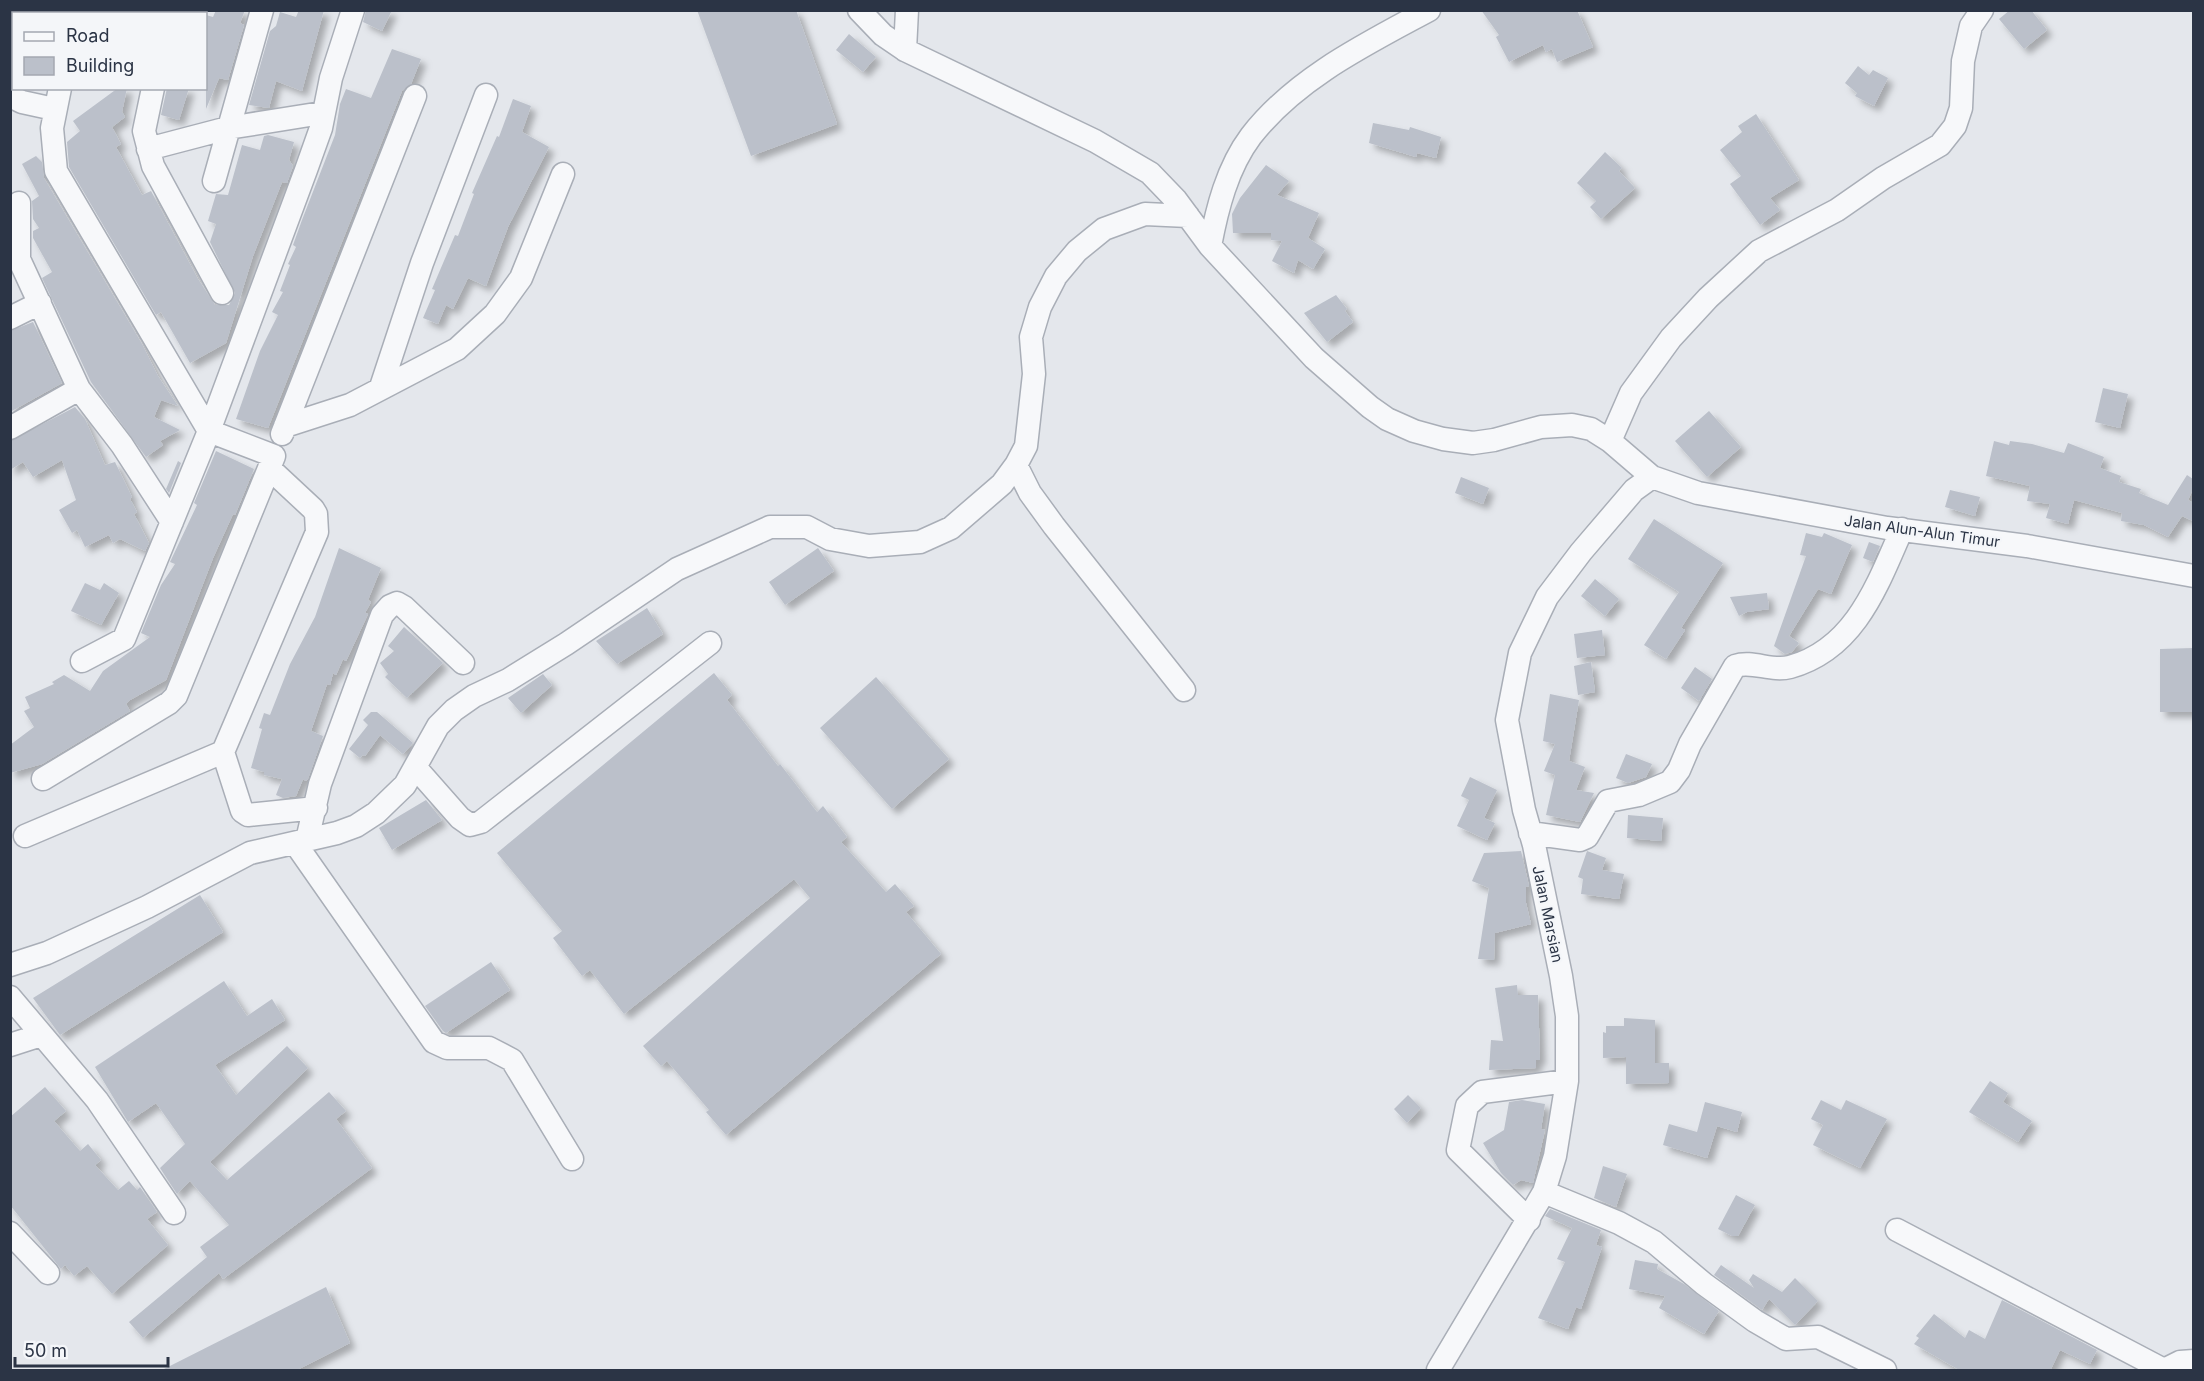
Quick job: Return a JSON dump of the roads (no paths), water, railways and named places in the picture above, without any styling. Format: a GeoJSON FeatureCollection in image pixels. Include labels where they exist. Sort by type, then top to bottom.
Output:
{"type":"FeatureCollection","features":[{"type":"Feature","properties":{"kind":"street"},"geometry":{"type":"LineString","coordinates":[[214,181],[262,10]]}},
{"type":"Feature","properties":{"kind":"street"},"geometry":{"type":"LineString","coordinates":[[82,661],[124,639],[209,430],[310,159],[321,128],[322,114],[353,10]]}},
{"type":"Feature","properties":{"kind":"street","name":"Jalan Alun-Alun Timur"},"geometry":{"type":"LineString","coordinates":[[859,10],[883,35],[905,50],[1131,160],[1150,172],[1188,216],[1210,246],[1314,358],[1340,383],[1387,419],[1413,431],[1443,439],[1473,443],[1494,440],[1540,427],[1572,425],[1591,429],[1610,441],[1653,477],[1698,494],[1902,530],[2027,546],[2193,576]]}},
{"type":"Feature","properties":{"kind":"street"},"geometry":{"type":"LineString","coordinates":[[905,50],[906,10]]}},
{"type":"Feature","properties":{"kind":"street"},"geometry":{"type":"LineString","coordinates":[[1210,246],[1217,208],[1223,192],[1238,158],[1259,128],[1323,71],[1429,10]]}},
{"type":"Feature","properties":{"kind":"street"},"geometry":{"type":"LineString","coordinates":[[1610,441],[1631,393],[1671,338],[1708,298],[1759,251],[1837,210],[1883,178],[1940,145],[1955,126],[1961,108],[1963,61],[1971,26],[1982,10]]}},
{"type":"Feature","properties":{"kind":"street"},"geometry":{"type":"LineString","coordinates":[[153,90],[144,131],[153,166],[222,293]]}},
{"type":"Feature","properties":{"kind":"street"},"geometry":{"type":"LineString","coordinates":[[381,387],[422,263],[486,94]]}},
{"type":"Feature","properties":{"kind":"street"},"geometry":{"type":"LineString","coordinates":[[10,96],[22,102],[57,98],[52,150],[56,171],[209,430],[272,462],[316,514],[316,532],[223,752],[242,811],[248,815],[316,808]]}},
{"type":"Feature","properties":{"kind":"street"},"geometry":{"type":"LineString","coordinates":[[42,779],[169,703],[176,696],[272,462],[415,96]]}},
{"type":"Feature","properties":{"kind":"street"},"geometry":{"type":"LineString","coordinates":[[148,149],[228,128],[322,114]]}},
{"type":"Feature","properties":{"kind":"street"},"geometry":{"type":"LineString","coordinates":[[285,426],[350,405],[381,387],[457,350],[495,314],[521,278],[563,174]]}},
{"type":"Feature","properties":{"kind":"street"},"geometry":{"type":"LineString","coordinates":[[19,203],[18,259],[79,389],[122,445],[172,522]]}},
{"type":"Feature","properties":{"kind":"street"},"geometry":{"type":"LineString","coordinates":[[10,965],[47,953],[147,907],[250,852],[301,842],[356,826],[376,813],[405,785],[438,726],[454,710],[474,696],[508,680],[547,656],[677,569],[770,527],[807,527],[830,539],[869,546],[920,542],[951,528],[1002,484],[1026,446],[1030,427],[1034,374],[1031,338],[1040,307],[1056,276],[1077,251],[1104,229],[1145,214],[1188,216]]}},
{"type":"Feature","properties":{"kind":"street"},"geometry":{"type":"LineString","coordinates":[[10,318],[40,303]]}},
{"type":"Feature","properties":{"kind":"street"},"geometry":{"type":"LineString","coordinates":[[10,428],[79,389]]}},
{"type":"Feature","properties":{"kind":"street"},"geometry":{"type":"LineString","coordinates":[[1016,465],[1030,493],[1054,526],[1184,690]]}},
{"type":"Feature","properties":{"kind":"street","name":"Jalan Marsian"},"geometry":{"type":"LineString","coordinates":[[1438,1371],[1544,1192],[1555,1156],[1567,1081],[1567,1016],[1562,976],[1524,810],[1507,720],[1520,653],[1547,597],[1567,570],[1634,490],[1653,477]]}},
{"type":"Feature","properties":{"kind":"street"},"geometry":{"type":"LineString","coordinates":[[1530,833],[1580,840],[1587,837],[1608,801],[1648,792],[1670,782],[1679,770],[1690,744],[1736,666],[1748,664],[1775,670],[1790,667],[1817,658],[1848,634],[1868,600],[1902,530]]}},
{"type":"Feature","properties":{"kind":"street"},"geometry":{"type":"LineString","coordinates":[[301,842],[316,808],[324,773],[382,615],[390,606],[398,603],[404,607],[463,663]]}},
{"type":"Feature","properties":{"kind":"street"},"geometry":{"type":"LineString","coordinates":[[415,767],[460,818],[470,825],[481,822],[710,643]]}},
{"type":"Feature","properties":{"kind":"street"},"geometry":{"type":"LineString","coordinates":[[25,836],[223,752]]}},
{"type":"Feature","properties":{"kind":"street"},"geometry":{"type":"LineString","coordinates":[[301,842],[434,1042],[447,1048],[489,1048],[512,1060],[572,1159]]}},
{"type":"Feature","properties":{"kind":"street"},"geometry":{"type":"LineString","coordinates":[[10,997],[97,1100],[174,1214]]}},
{"type":"Feature","properties":{"kind":"street"},"geometry":{"type":"LineString","coordinates":[[10,1044],[41,1035]]}},
{"type":"Feature","properties":{"kind":"street"},"geometry":{"type":"LineString","coordinates":[[1529,1220],[1458,1150],[1466,1110],[1469,1103],[1485,1091],[1567,1081]]}},
{"type":"Feature","properties":{"kind":"street"},"geometry":{"type":"LineString","coordinates":[[1544,1192],[1619,1223],[1654,1242],[1704,1284],[1755,1321],[1786,1338],[1818,1337],[1885,1371]]}},
{"type":"Feature","properties":{"kind":"street"},"geometry":{"type":"LineString","coordinates":[[1897,1230],[2164,1370],[2180,1362],[2193,1361]]}},
{"type":"Feature","properties":{"kind":"street"},"geometry":{"type":"LineString","coordinates":[[10,1233],[48,1273]]}}]}
